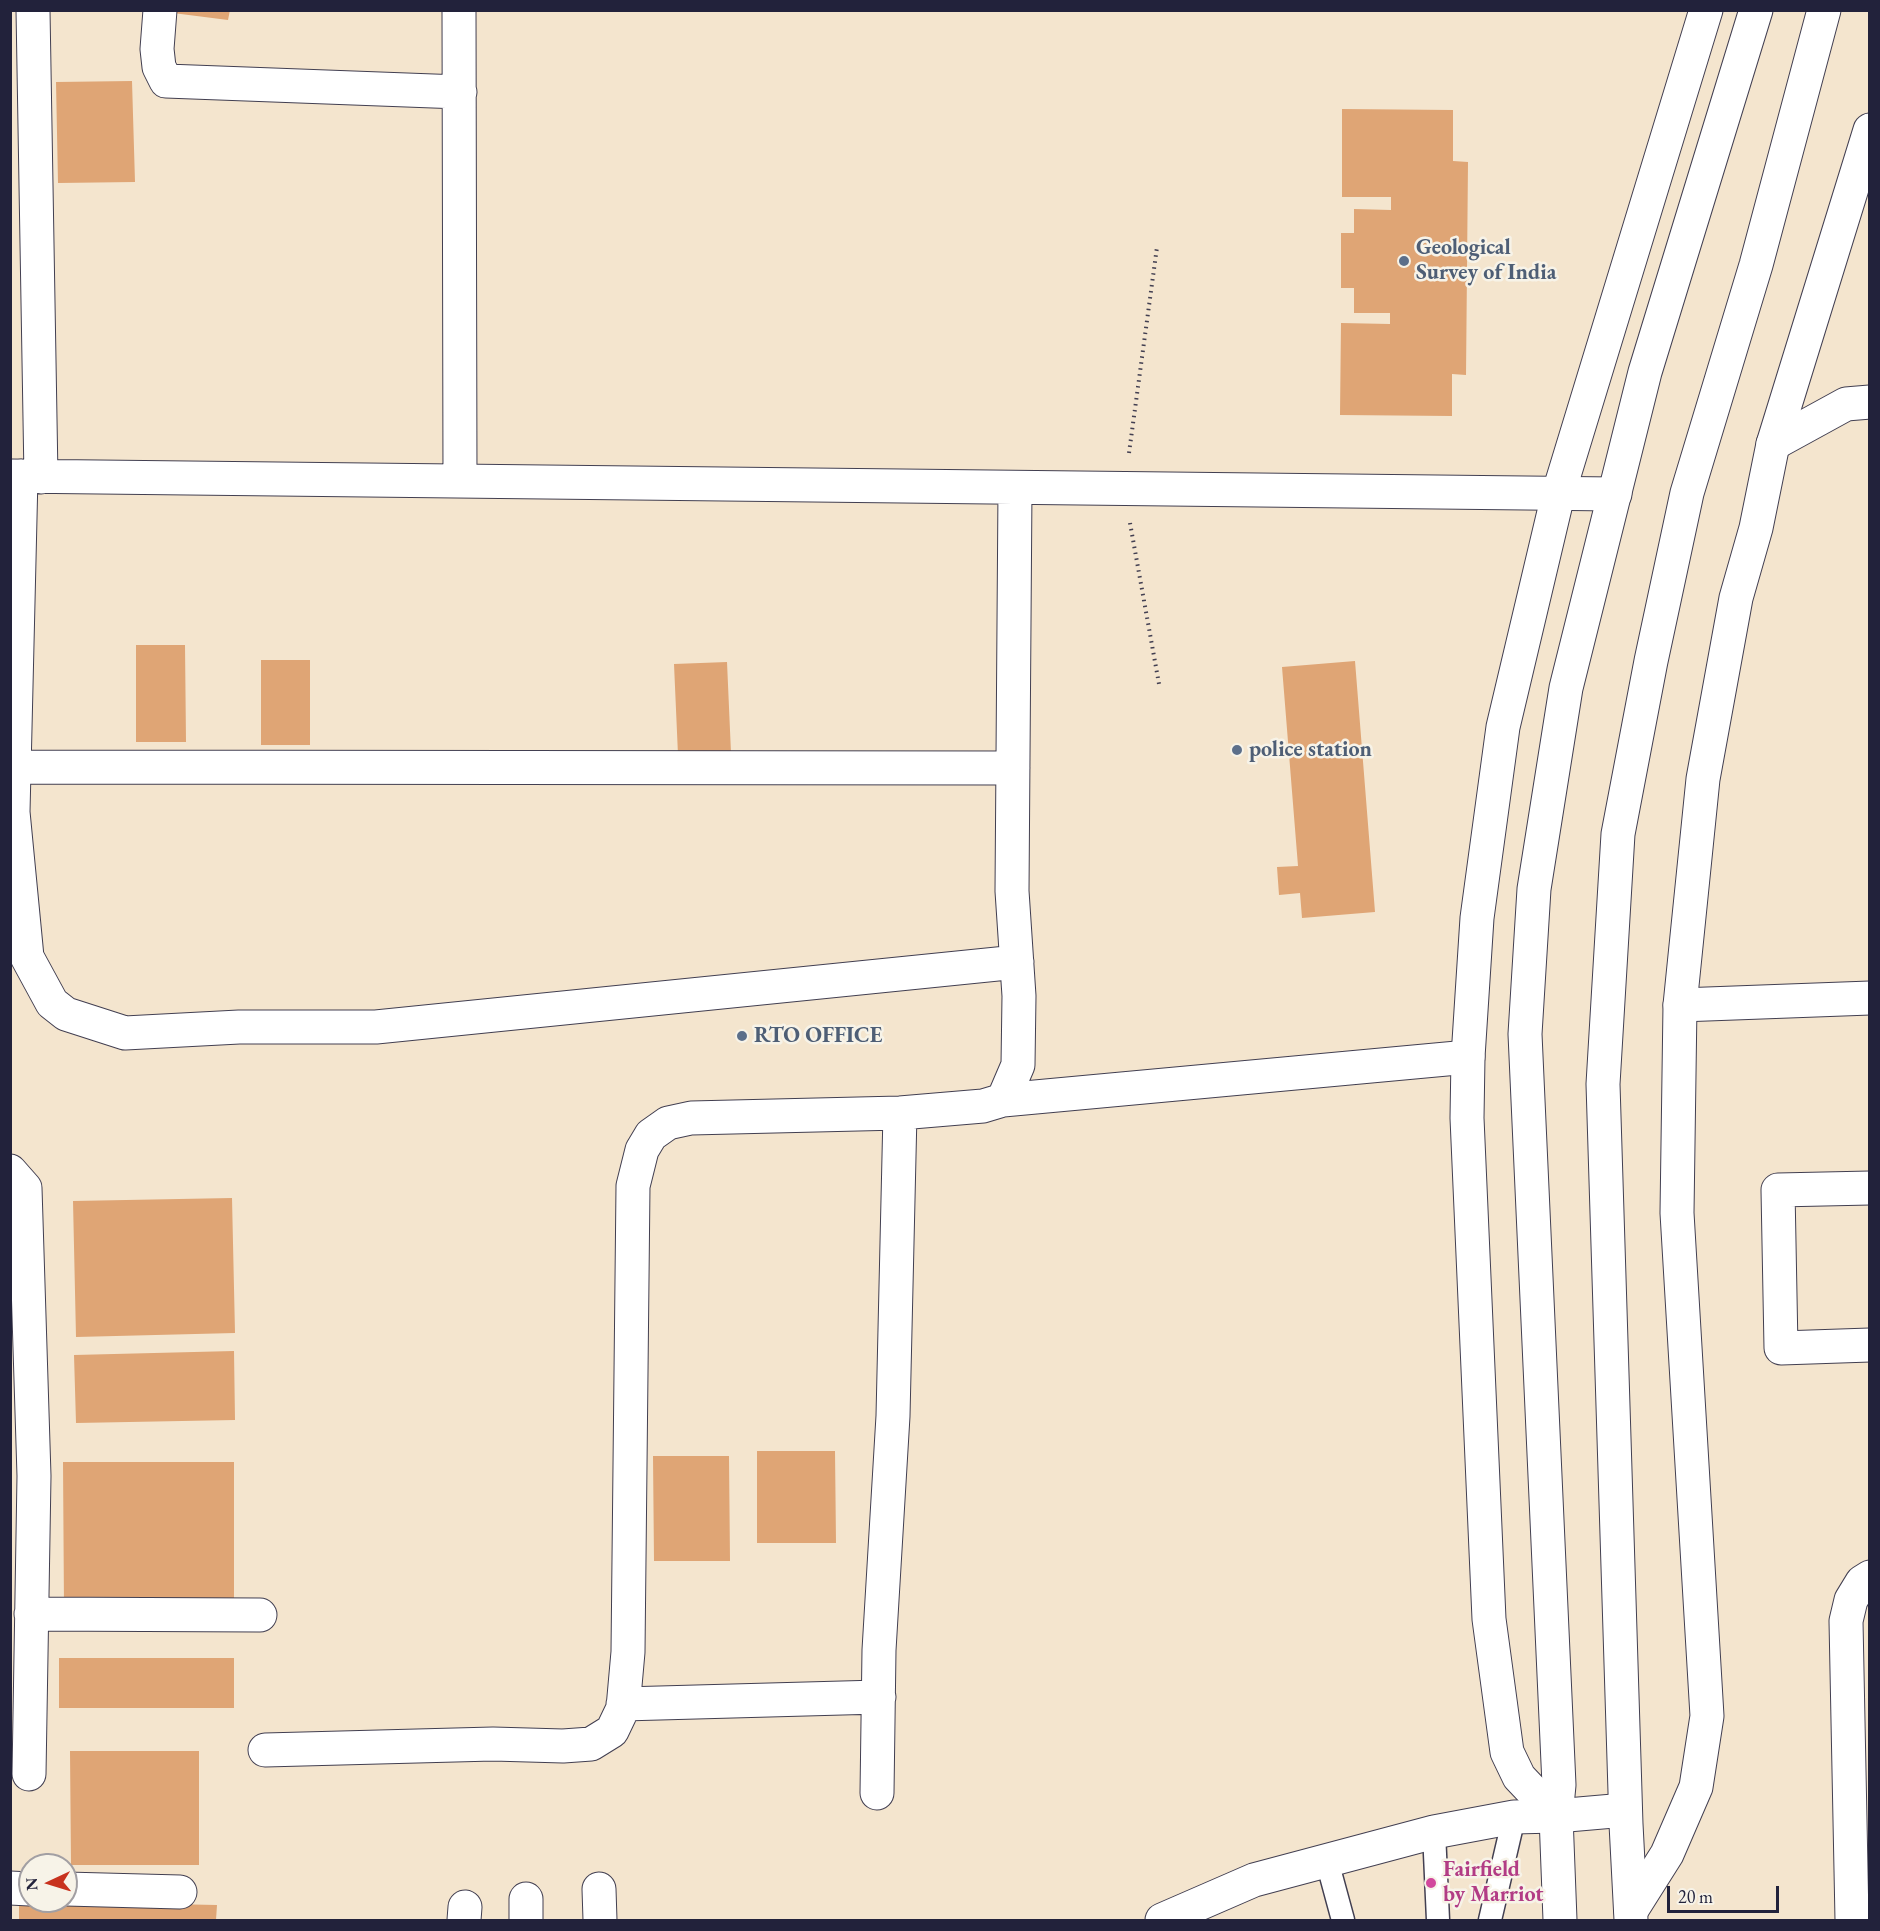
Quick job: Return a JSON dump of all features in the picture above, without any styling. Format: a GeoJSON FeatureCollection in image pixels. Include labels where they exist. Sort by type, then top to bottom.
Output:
{"type":"FeatureCollection","features":[{"type":"Feature","properties":{"kind":"street"},"geometry":{"type":"LineString","coordinates":[[33,10],[24,476],[13,812],[27,957],[52,1003],[66,1014],[125,1033],[239,1028],[376,1028],[1017,962]]}},
{"type":"Feature","properties":{"kind":"street"},"geometry":{"type":"LineString","coordinates":[[160,10],[157,49],[159,67],[166,81],[460,92]]}},
{"type":"Feature","properties":{"kind":"street"},"geometry":{"type":"LineString","coordinates":[[459,10],[460,482]]}},
{"type":"Feature","properties":{"kind":"street"},"geometry":{"type":"LineString","coordinates":[[1556,1816],[1519,1777],[1507,1752],[1489,1619],[1467,1118],[1468,1057],[1477,918],[1499,749],[1558,495],[1706,10]]}},
{"type":"Feature","properties":{"kind":"street"},"geometry":{"type":"LineString","coordinates":[[1560,1920],[1556,1816],[1558,1762],[1525,1034],[1534,889],[1566,688],[1645,372],[1756,10]]}},
{"type":"Feature","properties":{"kind":"street"},"geometry":{"type":"LineString","coordinates":[[1631,1916],[1625,1810],[1603,1084],[1618,834],[1651,661],[1687,493],[1756,265],[1824,10]]}},
{"type":"Feature","properties":{"kind":"street"},"geometry":{"type":"LineString","coordinates":[[1631,1916],[1667,1854],[1696,1787],[1707,1716],[1677,1213],[1680,1005],[1703,779],[1736,598],[1756,528],[1773,444],[1869,130]]}},
{"type":"Feature","properties":{"kind":"street"},"geometry":{"type":"LineString","coordinates":[[1773,444],[1846,404],[1869,402]]}},
{"type":"Feature","properties":{"kind":"street"},"geometry":{"type":"LineString","coordinates":[[24,476],[1615,494]]}},
{"type":"Feature","properties":{"kind":"street"},"geometry":{"type":"LineString","coordinates":[[1003,1100],[1018,1065],[1017,962],[1012,891],[1015,488]]}},
{"type":"Feature","properties":{"kind":"street"},"geometry":{"type":"LineString","coordinates":[[15,767],[1013,768]]}},
{"type":"Feature","properties":{"kind":"street"},"geometry":{"type":"LineString","coordinates":[[1680,1005],[1869,998]]}},
{"type":"Feature","properties":{"kind":"street"},"geometry":{"type":"LineString","coordinates":[[266,1750],[591,1744],[612,1731],[623,1704],[628,1652],[633,1186],[642,1150],[651,1135],[668,1123],[691,1118],[900,1113],[983,1106],[1003,1100],[1468,1057]]}},
{"type":"Feature","properties":{"kind":"street"},"geometry":{"type":"LineString","coordinates":[[877,1793],[879,1697],[893,1416],[900,1113]]}},
{"type":"Feature","properties":{"kind":"street"},"geometry":{"type":"LineString","coordinates":[[10,1171],[25,1188],[34,1476],[29,1774]]}},
{"type":"Feature","properties":{"kind":"street"},"geometry":{"type":"LineString","coordinates":[[1869,1188],[1778,1190],[1781,1348],[1869,1345]]}},
{"type":"Feature","properties":{"kind":"street"},"geometry":{"type":"LineString","coordinates":[[1852,1920],[1845,1621],[1851,1600],[1862,1582],[1869,1577]]}},
{"type":"Feature","properties":{"kind":"street"},"geometry":{"type":"LineString","coordinates":[[31,1614],[260,1615]]}},
{"type":"Feature","properties":{"kind":"street"},"geometry":{"type":"LineString","coordinates":[[623,1704],[879,1697]]}},
{"type":"Feature","properties":{"kind":"street"},"geometry":{"type":"LineString","coordinates":[[1162,1920],[1254,1880],[1434,1832],[1514,1816],[1556,1816],[1625,1810]]}},
{"type":"Feature","properties":{"kind":"street"},"geometry":{"type":"LineString","coordinates":[[78,1889],[180,1892]]}},
{"type":"Feature","properties":{"kind":"lane"},"geometry":{"type":"LineString","coordinates":[[1490,1920],[1514,1816]]}},
{"type":"Feature","properties":{"kind":"lane"},"geometry":{"type":"LineString","coordinates":[[1434,1832],[1438,1920]]}},
{"type":"Feature","properties":{"kind":"lane"},"geometry":{"type":"LineString","coordinates":[[1327,1861],[1343,1920]]}},
{"type":"Feature","properties":{"kind":"path"},"geometry":{"type":"LineString","coordinates":[[1157,247],[1125,490],[1159,684]]}},
{"type":"Feature","properties":{"kind":"building"},"geometry":{"type":"Polygon","coordinates":[[[173,10],[230,10],[228,20],[173,13],[173,10]]]}},
{"type":"Feature","properties":{"kind":"building"},"geometry":{"type":"Polygon","coordinates":[[[132,81],[135,182],[58,183],[56,82],[132,81]]]}},
{"type":"Feature","properties":{"kind":"building","name":"Geological Survey of India"},"geometry":{"type":"Polygon","coordinates":[[[1342,109],[1453,110],[1453,161],[1468,162],[1466,375],[1452,374],[1452,416],[1340,415],[1341,323],[1390,324],[1390,313],[1354,313],[1354,288],[1341,288],[1341,233],[1354,233],[1354,209],[1391,210],[1391,197],[1342,197],[1342,109]]]}},
{"type":"Feature","properties":{"kind":"building"},"geometry":{"type":"Polygon","coordinates":[[[136,645],[185,645],[186,742],[136,742],[136,645]]]}},
{"type":"Feature","properties":{"kind":"building"},"geometry":{"type":"Polygon","coordinates":[[[261,660],[310,660],[310,745],[261,745],[261,660]]]}},
{"type":"Feature","properties":{"kind":"building"},"geometry":{"type":"Polygon","coordinates":[[[1355,661],[1375,912],[1302,918],[1300,893],[1279,895],[1277,867],[1298,866],[1282,667],[1355,661]]]}},
{"type":"Feature","properties":{"kind":"building"},"geometry":{"type":"Polygon","coordinates":[[[727,662],[731,753],[678,755],[674,664],[727,662]]]}},
{"type":"Feature","properties":{"kind":"building"},"geometry":{"type":"Polygon","coordinates":[[[232,1198],[235,1333],[76,1337],[73,1201],[232,1198]]]}},
{"type":"Feature","properties":{"kind":"building"},"geometry":{"type":"Polygon","coordinates":[[[234,1351],[235,1420],[76,1423],[74,1355],[234,1351]]]}},
{"type":"Feature","properties":{"kind":"building"},"geometry":{"type":"Polygon","coordinates":[[[757,1451],[835,1451],[836,1543],[757,1543],[757,1451]]]}},
{"type":"Feature","properties":{"kind":"building"},"geometry":{"type":"Polygon","coordinates":[[[653,1456],[729,1456],[730,1561],[654,1561],[653,1456]]]}},
{"type":"Feature","properties":{"kind":"building"},"geometry":{"type":"Polygon","coordinates":[[[63,1462],[234,1462],[234,1609],[64,1609],[63,1462]]]}},
{"type":"Feature","properties":{"kind":"building"},"geometry":{"type":"Polygon","coordinates":[[[59,1658],[234,1658],[234,1708],[59,1708],[59,1658]]]}},
{"type":"Feature","properties":{"kind":"building"},"geometry":{"type":"Polygon","coordinates":[[[70,1751],[199,1751],[199,1865],[78,1865],[78,1853],[71,1853],[70,1751]]]}},
{"type":"Feature","properties":{"kind":"building"},"geometry":{"type":"Polygon","coordinates":[[[78,1902],[217,1905],[216,1920],[19,1920],[19,1913],[78,1913],[78,1902]]]}},
{"type":"Feature","properties":{"kind":"place","name":"Geological Survey of India"},"geometry":{"type":"Point","coordinates":[1404,261]}},
{"type":"Feature","properties":{"kind":"place","name":"police station"},"geometry":{"type":"Point","coordinates":[1237,750]}},
{"type":"Feature","properties":{"kind":"place","name":"RTO OFFICE"},"geometry":{"type":"Point","coordinates":[742,1036]}},
{"type":"Feature","properties":{"kind":"place","name":"Fairfield by Marriot"},"geometry":{"type":"Point","coordinates":[1431,1883]}}]}
